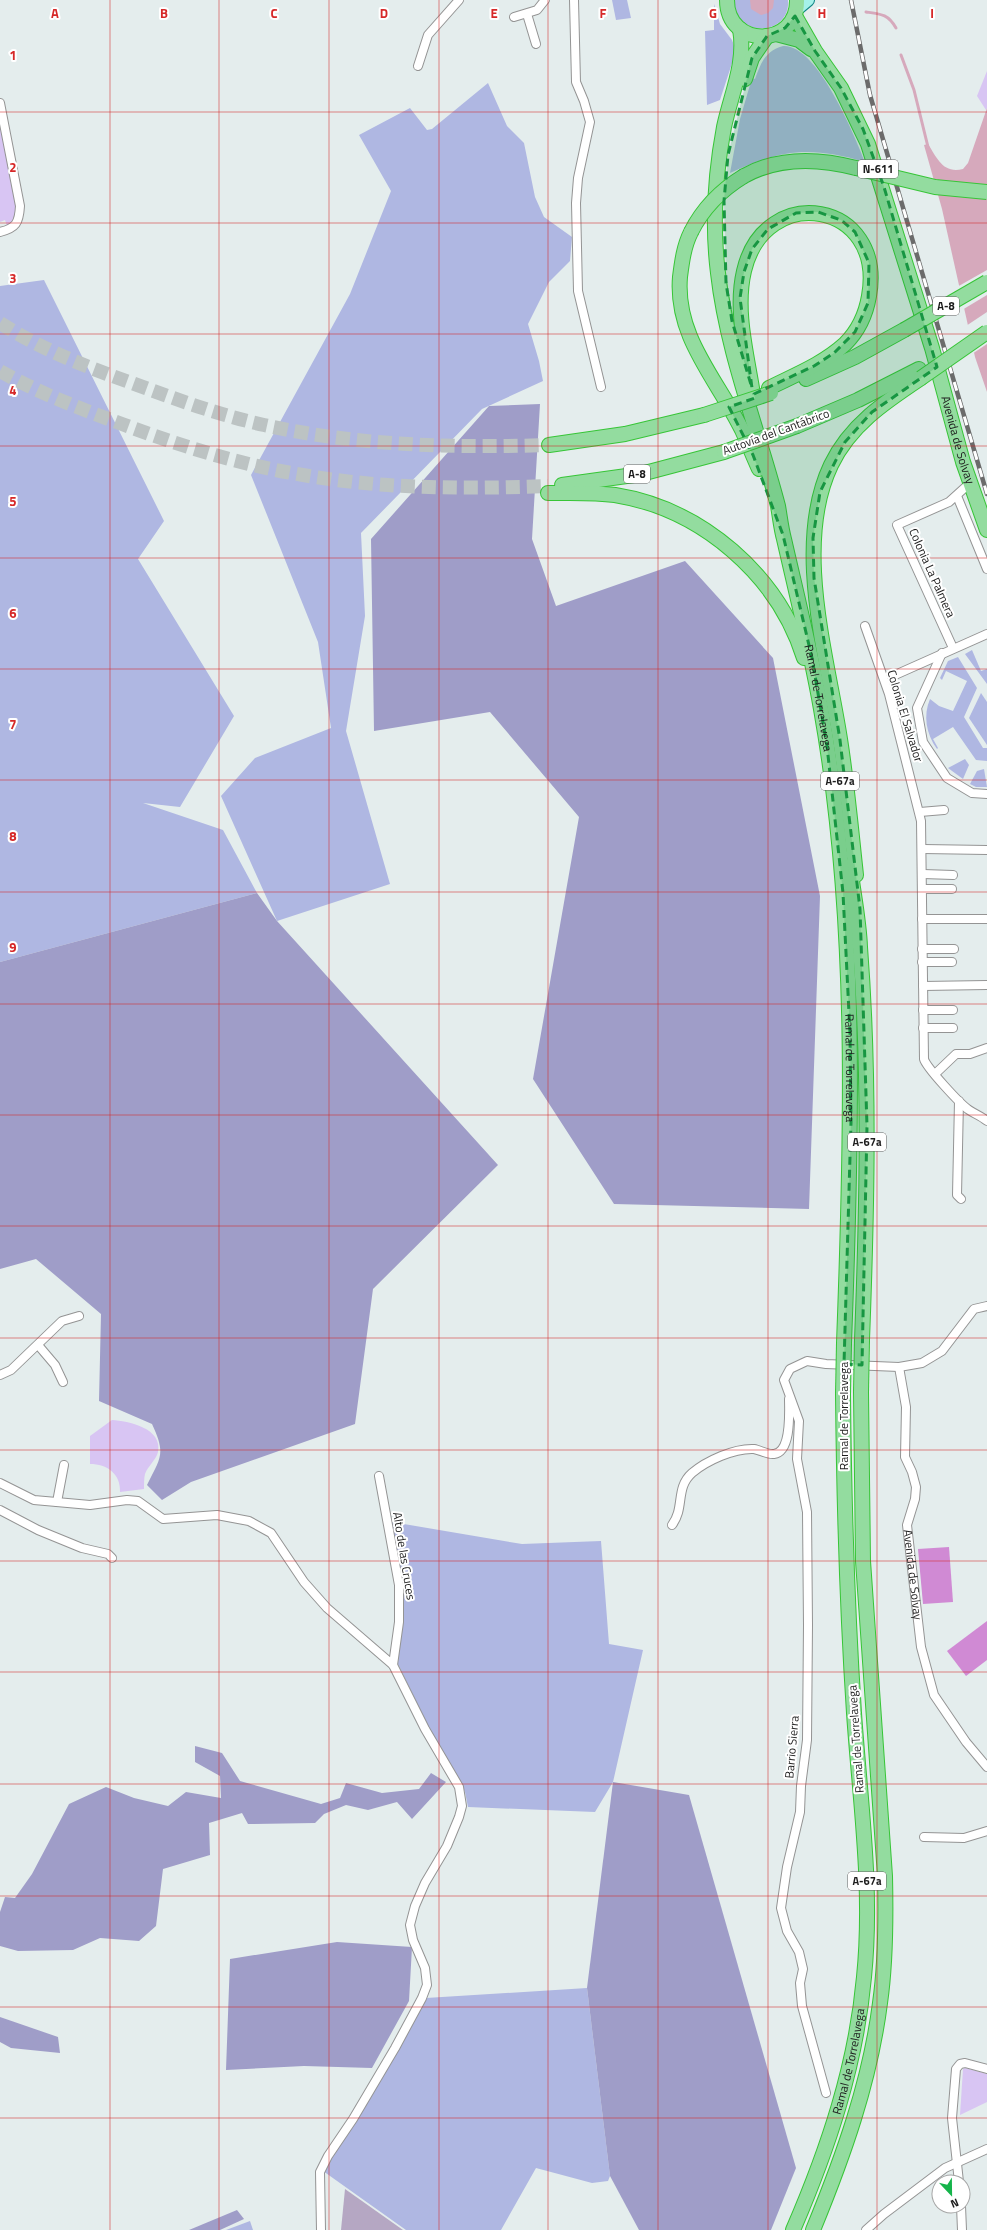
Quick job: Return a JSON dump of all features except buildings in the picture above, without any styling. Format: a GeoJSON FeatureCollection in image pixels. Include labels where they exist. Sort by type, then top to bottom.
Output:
{"type":"FeatureCollection","features":[{"type":"Feature","properties":{"kind":"highway"},"geometry":{"type":"LineString","coordinates":[[726,1],[730,17],[740,29],[742,54],[728,109],[717,175],[715,207],[717,271],[730,340],[778,509],[783,535]]}},
{"type":"Feature","properties":{"kind":"highway"},"geometry":{"type":"LineString","coordinates":[[752,388],[734,327],[727,296],[724,201],[728,155],[739,102],[752,58],[771,35],[785,28],[796,8]]}},
{"type":"Feature","properties":{"kind":"highway","name":"N-611"},"geometry":{"type":"LineString","coordinates":[[796,8],[815,51]]}},
{"type":"Feature","properties":{"kind":"highway","name":"N-611"},"geometry":{"type":"LineString","coordinates":[[740,29],[753,36],[771,35],[799,40],[815,51]]}},
{"type":"Feature","properties":{"kind":"highway","name":"Avenida de Solvay"},"geometry":{"type":"LineString","coordinates":[[815,51],[842,88],[863,130],[884,187],[970,483],[987,530]]}},
{"type":"Feature","properties":{"kind":"highway"},"geometry":{"type":"LineString","coordinates":[[783,535],[742,429],[704,368],[687,333],[679,291],[682,262],[691,232],[700,215],[713,199],[744,176],[769,165],[794,161],[826,162],[935,187],[987,192]]}},
{"type":"Feature","properties":{"kind":"highway"},"geometry":{"type":"LineString","coordinates":[[752,388],[743,330],[740,298],[744,272],[752,249],[768,229],[786,217],[807,212],[830,215],[841,220],[855,232],[866,251],[869,263],[870,288],[864,315],[855,332],[834,353],[814,366],[770,390]]}},
{"type":"Feature","properties":{"kind":"highway","name":"A-8"},"geometry":{"type":"LineString","coordinates":[[549,445],[625,434],[704,415],[834,367],[904,330],[987,282]]}},
{"type":"Feature","properties":{"kind":"highway","name":"Autovía del Cantábrico"},"geometry":{"type":"LineString","coordinates":[[850,1033],[836,856],[819,724],[805,663],[784,610],[758,575],[744,560],[728,546],[695,525],[652,505],[616,496],[548,490],[635,475],[724,452],[797,426],[920,373],[987,327]]}},
{"type":"Feature","properties":{"kind":"highway"},"geometry":{"type":"LineString","coordinates":[[860,945],[860,909],[840,740],[814,578],[814,521],[825,479],[845,442],[872,412],[920,373],[987,332]]}},
{"type":"Feature","properties":{"kind":"highway","name":"Ramal de Torrelavega"},"geometry":{"type":"LineString","coordinates":[[752,388],[786,509],[812,618],[834,737],[860,945],[866,1033],[867,1126],[861,1392],[863,1561],[885,1876],[886,1913],[883,1981],[876,2026],[860,2100],[850,2135],[813,2230]]}},
{"type":"Feature","properties":{"kind":"highway","name":"Ramal de Torrelavega"},"geometry":{"type":"LineString","coordinates":[[783,535],[822,713],[837,827],[843,893],[850,1033],[851,1122],[843,1394],[846,1568],[866,1869],[866,1951],[858,2024],[841,2098],[826,2149],[793,2230]]}},
{"type":"Feature","properties":{"kind":"main road"},"geometry":{"type":"LineString","coordinates":[[796,8],[808,0]]}},
{"type":"Feature","properties":{"kind":"street"},"geometry":{"type":"LineString","coordinates":[[418,66],[428,35],[459,0]]}},
{"type":"Feature","properties":{"kind":"street"},"geometry":{"type":"LineString","coordinates":[[514,17],[527,14],[541,7],[545,0]]}},
{"type":"Feature","properties":{"kind":"street"},"geometry":{"type":"LineString","coordinates":[[574,0],[576,82],[584,101],[590,122],[578,178],[576,203],[578,291],[601,387]]}},
{"type":"Feature","properties":{"kind":"street"},"geometry":{"type":"LineString","coordinates":[[527,14],[536,44]]}},
{"type":"Feature","properties":{"kind":"street"},"geometry":{"type":"LineString","coordinates":[[0,103],[20,206],[19,220],[16,226],[0,232]]}},
{"type":"Feature","properties":{"kind":"street","name":"Colonia La Palmera"},"geometry":{"type":"LineString","coordinates":[[953,648],[897,525],[949,502],[970,483]]}},
{"type":"Feature","properties":{"kind":"street"},"geometry":{"type":"LineString","coordinates":[[957,496],[987,569]]}},
{"type":"Feature","properties":{"kind":"street","name":"Colonia El Salvador"},"geometry":{"type":"LineString","coordinates":[[865,626],[889,694],[920,812],[923,850],[922,962],[925,1063],[959,1101],[969,1110],[980,1115],[987,1121]]}},
{"type":"Feature","properties":{"kind":"street"},"geometry":{"type":"LineString","coordinates":[[895,675],[987,634]]}},
{"type":"Feature","properties":{"kind":"street"},"geometry":{"type":"LineString","coordinates":[[942,653],[918,708],[923,742],[947,778],[972,793],[987,794]]}},
{"type":"Feature","properties":{"kind":"street"},"geometry":{"type":"LineString","coordinates":[[920,812],[944,810]]}},
{"type":"Feature","properties":{"kind":"street"},"geometry":{"type":"LineString","coordinates":[[923,850],[987,850]]}},
{"type":"Feature","properties":{"kind":"street"},"geometry":{"type":"LineString","coordinates":[[923,874],[953,875]]}},
{"type":"Feature","properties":{"kind":"street"},"geometry":{"type":"LineString","coordinates":[[923,889],[952,890]]}},
{"type":"Feature","properties":{"kind":"street"},"geometry":{"type":"LineString","coordinates":[[922,919],[987,919]]}},
{"type":"Feature","properties":{"kind":"street"},"geometry":{"type":"LineString","coordinates":[[922,949],[954,949]]}},
{"type":"Feature","properties":{"kind":"street"},"geometry":{"type":"LineString","coordinates":[[922,962],[952,962]]}},
{"type":"Feature","properties":{"kind":"street"},"geometry":{"type":"LineString","coordinates":[[923,986],[987,985]]}},
{"type":"Feature","properties":{"kind":"street"},"geometry":{"type":"LineString","coordinates":[[923,1010],[953,1010]]}},
{"type":"Feature","properties":{"kind":"street"},"geometry":{"type":"LineString","coordinates":[[923,1028],[953,1028]]}},
{"type":"Feature","properties":{"kind":"street"},"geometry":{"type":"LineString","coordinates":[[935,1074],[956,1054],[970,1054],[987,1048]]}},
{"type":"Feature","properties":{"kind":"street"},"geometry":{"type":"LineString","coordinates":[[959,1101],[957,1195],[961,1199]]}},
{"type":"Feature","properties":{"kind":"street"},"geometry":{"type":"LineString","coordinates":[[899,1367],[922,1363],[932,1359],[942,1351],[969,1314],[980,1306],[987,1306]]}},
{"type":"Feature","properties":{"kind":"street"},"geometry":{"type":"LineString","coordinates":[[0,1375],[11,1370],[62,1321],[79,1316]]}},
{"type":"Feature","properties":{"kind":"street"},"geometry":{"type":"LineString","coordinates":[[38,1345],[55,1365],[63,1382]]}},
{"type":"Feature","properties":{"kind":"street","name":"Barrio Sierra"},"geometry":{"type":"LineString","coordinates":[[826,2093],[802,2006],[800,1984],[803,1969],[799,1952],[787,1931],[781,1908],[787,1867],[800,1812],[801,1786],[807,1740],[808,1625],[807,1512],[798,1472],[799,1421],[784,1380],[790,1369],[807,1361],[826,1364],[899,1367]]}},
{"type":"Feature","properties":{"kind":"street","name":"Avenida de Solvay"},"geometry":{"type":"LineString","coordinates":[[899,1367],[906,1407],[905,1457],[912,1472],[916,1488],[915,1499],[907,1525],[921,1647],[934,1695],[966,1742],[987,1767]]}},
{"type":"Feature","properties":{"kind":"street","name":"Barrio Sierra"},"geometry":{"type":"LineString","coordinates":[[672,1525],[680,1511],[680,1490],[683,1482],[692,1473],[715,1460],[745,1450],[753,1449],[775,1455],[779,1452],[784,1446],[788,1436],[789,1396]]}},
{"type":"Feature","properties":{"kind":"street"},"geometry":{"type":"LineString","coordinates":[[57,1502],[64,1465]]}},
{"type":"Feature","properties":{"kind":"street","name":"Alto de las Cruces"},"geometry":{"type":"LineString","coordinates":[[379,1476],[399,1585],[399,1622],[393,1665]]}},
{"type":"Feature","properties":{"kind":"street"},"geometry":{"type":"LineString","coordinates":[[0,1483],[26,1498],[95,1505],[126,1500],[138,1501],[163,1518],[217,1515],[249,1521],[271,1533],[304,1582],[327,1608],[393,1665],[425,1729],[459,1787],[462,1806],[447,1846],[425,1883],[417,1900],[410,1925],[413,1940],[425,1968],[427,1985],[422,1998],[357,2112],[328,2156],[320,2172],[320,2230]]}},
{"type":"Feature","properties":{"kind":"street"},"geometry":{"type":"LineString","coordinates":[[0,1510],[38,1530],[82,1548],[108,1554],[112,1558]]}},
{"type":"Feature","properties":{"kind":"street"},"geometry":{"type":"LineString","coordinates":[[924,1837],[964,1838],[978,1835],[987,1830]]}},
{"type":"Feature","properties":{"kind":"street"},"geometry":{"type":"LineString","coordinates":[[959,2174],[952,2118],[956,2069],[960,2064],[965,2063],[987,2069]]}},
{"type":"Feature","properties":{"kind":"street"},"geometry":{"type":"LineString","coordinates":[[866,2230],[911,2193],[945,2168],[987,2149]]}},
{"type":"Feature","properties":{"kind":"street"},"geometry":{"type":"LineString","coordinates":[[961,2214],[962,2230]]}},
{"type":"Feature","properties":{"kind":"highlighted area"},"geometry":{"type":"Polygon","coordinates":[[[795,16],[815,51],[841,88],[863,129],[884,187],[937,367],[872,412],[845,442],[820,492],[813,538],[814,578],[840,740],[860,909],[867,1126],[862,1365],[844,1364],[851,1122],[850,1033],[843,893],[827,746],[812,658],[783,535],[753,455],[729,407],[755,398],[754,394],[814,366],[834,353],[855,332],[868,303],[869,263],[855,232],[841,220],[818,212],[796,213],[768,229],[752,249],[744,272],[740,298],[752,388],[732,321],[726,283],[724,201],[728,155],[752,58],[767,36],[785,28],[795,16]]]}},
{"type":"Feature","properties":{"kind":"shaded area"},"geometry":{"type":"Polygon","coordinates":[[[612,0],[627,0],[631,18],[616,20],[612,0]]]}},
{"type":"Feature","properties":{"kind":"shaded area"},"geometry":{"type":"Polygon","coordinates":[[[734,0],[788,0],[787,12],[781,21],[772,26],[762,28],[752,27],[743,22],[737,13],[734,0]]]}},
{"type":"Feature","properties":{"kind":"shaded area"},"geometry":{"type":"Polygon","coordinates":[[[750,0],[774,0],[773,8],[768,13],[761,15],[751,9],[750,0]]]}},
{"type":"Feature","properties":{"kind":"shaded area"},"geometry":{"type":"Polygon","coordinates":[[[714,4],[720,24],[732,40],[736,51],[720,100],[707,105],[705,31],[714,30],[714,4]]]}},
{"type":"Feature","properties":{"kind":"shaded area"},"geometry":{"type":"Polygon","coordinates":[[[783,46],[796,49],[809,59],[821,74],[843,112],[865,162],[828,154],[796,152],[765,159],[730,173],[740,119],[752,78],[755,79],[764,58],[772,51],[783,46]]]}},
{"type":"Feature","properties":{"kind":"shaded area"},"geometry":{"type":"Polygon","coordinates":[[[987,71],[987,108],[986,110],[977,96],[987,71]]]}},
{"type":"Feature","properties":{"kind":"shaded area"},"geometry":{"type":"Polygon","coordinates":[[[488,83],[507,126],[524,143],[535,197],[544,217],[572,237],[570,261],[549,282],[528,324],[539,361],[543,381],[482,409],[361,533],[365,616],[346,731],[390,884],[277,921],[221,796],[255,758],[331,728],[318,642],[251,475],[350,294],[391,191],[359,135],[410,108],[427,130],[432,129],[488,83]]]}},
{"type":"Feature","properties":{"kind":"shaded area"},"geometry":{"type":"Polygon","coordinates":[[[987,108],[987,392],[975,357],[942,209],[924,145],[928,144],[941,164],[950,169],[963,169],[968,163],[987,108]]]}},
{"type":"Feature","properties":{"kind":"shaded area"},"geometry":{"type":"Polygon","coordinates":[[[0,120],[14,182],[17,214],[7,226],[5,220],[0,222],[0,120]]]}},
{"type":"Feature","properties":{"kind":"shaded area"},"geometry":{"type":"Polygon","coordinates":[[[44,280],[164,521],[138,559],[234,716],[180,807],[143,803],[223,830],[257,893],[0,962],[0,286],[44,280]]]}},
{"type":"Feature","properties":{"kind":"shaded area"},"geometry":{"type":"Polygon","coordinates":[[[540,404],[532,539],[556,606],[685,561],[773,658],[820,896],[809,1209],[614,1204],[533,1079],[579,817],[490,712],[374,731],[371,539],[489,406],[540,404]]]}},
{"type":"Feature","properties":{"kind":"shaded area"},"geometry":{"type":"Polygon","coordinates":[[[972,650],[981,671],[987,669],[987,684],[965,654],[972,650]]]}},
{"type":"Feature","properties":{"kind":"shaded area"},"geometry":{"type":"Polygon","coordinates":[[[958,657],[977,688],[964,717],[983,748],[987,748],[987,761],[976,760],[953,727],[933,739],[938,748],[937,749],[928,731],[926,718],[930,699],[939,706],[953,711],[967,681],[946,671],[942,680],[940,678],[948,661],[958,657]]]}},
{"type":"Feature","properties":{"kind":"shaded area"},"geometry":{"type":"Polygon","coordinates":[[[981,693],[987,702],[987,745],[969,718],[981,693]]]}},
{"type":"Feature","properties":{"kind":"shaded area"},"geometry":{"type":"Polygon","coordinates":[[[965,759],[969,765],[963,779],[948,768],[965,759]]]}},
{"type":"Feature","properties":{"kind":"shaded area"},"geometry":{"type":"Polygon","coordinates":[[[984,769],[987,787],[976,787],[970,784],[977,771],[984,769]]]}},
{"type":"Feature","properties":{"kind":"shaded area"},"geometry":{"type":"Polygon","coordinates":[[[257,893],[277,921],[498,1165],[373,1289],[355,1424],[191,1482],[162,1500],[147,1485],[156,1468],[160,1455],[159,1442],[152,1424],[99,1401],[101,1314],[36,1259],[0,1269],[0,962],[257,893]]]}},
{"type":"Feature","properties":{"kind":"shaded area"},"geometry":{"type":"Polygon","coordinates":[[[112,1420],[127,1422],[143,1427],[155,1437],[158,1444],[158,1452],[156,1458],[145,1474],[144,1489],[120,1492],[118,1480],[112,1471],[96,1464],[90,1464],[90,1436],[112,1420]]]}},
{"type":"Feature","properties":{"kind":"shaded area"},"geometry":{"type":"Polygon","coordinates":[[[392,1522],[522,1544],[601,1541],[609,1644],[643,1650],[613,1782],[595,1812],[468,1807],[465,1792],[457,1776],[441,1753],[398,1664],[401,1611],[391,1528],[392,1522]]]}},
{"type":"Feature","properties":{"kind":"shaded area"},"geometry":{"type":"Polygon","coordinates":[[[949,1547],[953,1602],[923,1604],[918,1549],[949,1547]]]}},
{"type":"Feature","properties":{"kind":"shaded area"},"geometry":{"type":"Polygon","coordinates":[[[987,1621],[987,1660],[966,1676],[947,1651],[987,1621]]]}},
{"type":"Feature","properties":{"kind":"shaded area"},"geometry":{"type":"Polygon","coordinates":[[[195,1746],[222,1753],[240,1781],[321,1804],[340,1798],[346,1783],[382,1793],[419,1789],[431,1773],[446,1782],[412,1819],[397,1802],[368,1810],[346,1805],[324,1814],[315,1823],[248,1824],[242,1813],[209,1823],[210,1855],[163,1869],[156,1926],[139,1941],[100,1938],[73,1950],[18,1951],[0,1946],[0,1912],[5,1897],[15,1898],[32,1874],[69,1804],[106,1787],[134,1798],[168,1806],[186,1792],[221,1798],[220,1776],[195,1762],[195,1746]]]}},
{"type":"Feature","properties":{"kind":"shaded area"},"geometry":{"type":"Polygon","coordinates":[[[613,1782],[689,1795],[796,2168],[771,2230],[639,2230],[610,2176],[587,1988],[613,1782]]]}},
{"type":"Feature","properties":{"kind":"shaded area"},"geometry":{"type":"Polygon","coordinates":[[[337,1942],[412,1947],[409,2001],[372,2068],[304,2066],[226,2070],[230,1959],[337,1942]]]}},
{"type":"Feature","properties":{"kind":"shaded area"},"geometry":{"type":"Polygon","coordinates":[[[587,1988],[610,2176],[608,2181],[592,2183],[536,2168],[501,2230],[406,2230],[323,2171],[376,2087],[426,1998],[587,1988]]]}},
{"type":"Feature","properties":{"kind":"shaded area"},"geometry":{"type":"Polygon","coordinates":[[[0,2017],[58,2037],[60,2053],[11,2048],[0,2042],[0,2017]]]}},
{"type":"Feature","properties":{"kind":"shaded area"},"geometry":{"type":"Polygon","coordinates":[[[965,2068],[987,2074],[987,2102],[960,2115],[963,2069],[965,2068]]]}},
{"type":"Feature","properties":{"kind":"shaded area"},"geometry":{"type":"Polygon","coordinates":[[[345,2189],[403,2230],[341,2230],[345,2189]]]}},
{"type":"Feature","properties":{"kind":"shaded area"},"geometry":{"type":"Polygon","coordinates":[[[237,2210],[244,2219],[220,2230],[189,2230],[237,2210]]]}},
{"type":"Feature","properties":{"kind":"shaded area"},"geometry":{"type":"Polygon","coordinates":[[[250,2221],[253,2230],[226,2230],[250,2221]]]}},
{"type":"Feature","properties":{"kind":"pier"},"geometry":{"type":"Polygon","coordinates":[[[987,270],[987,295],[962,310],[957,287],[987,270]]]}},
{"type":"Feature","properties":{"kind":"pier"},"geometry":{"type":"Polygon","coordinates":[[[987,312],[987,344],[972,354],[966,326],[987,312]]]}},
{"type":"Feature","properties":{"kind":"waterway"},"geometry":{"type":"LineString","coordinates":[[866,12],[876,13],[887,17],[896,28]]}},
{"type":"Feature","properties":{"kind":"waterway"},"geometry":{"type":"LineString","coordinates":[[901,55],[914,90],[928,147]]}},
{"type":"Feature","properties":{"kind":"tunnel"},"geometry":{"type":"LineString","coordinates":[[0,323],[31,341],[98,371],[197,406],[264,425],[335,437],[406,444],[442,446],[549,445]]}},
{"type":"Feature","properties":{"kind":"tunnel"},"geometry":{"type":"LineString","coordinates":[[0,371],[60,400],[145,432],[214,455],[261,467],[309,476],[398,486],[458,488],[548,486]]}},
{"type":"Feature","properties":{"kind":"railway"},"geometry":{"type":"LineString","coordinates":[[851,0],[870,95],[987,494]]}}]}
